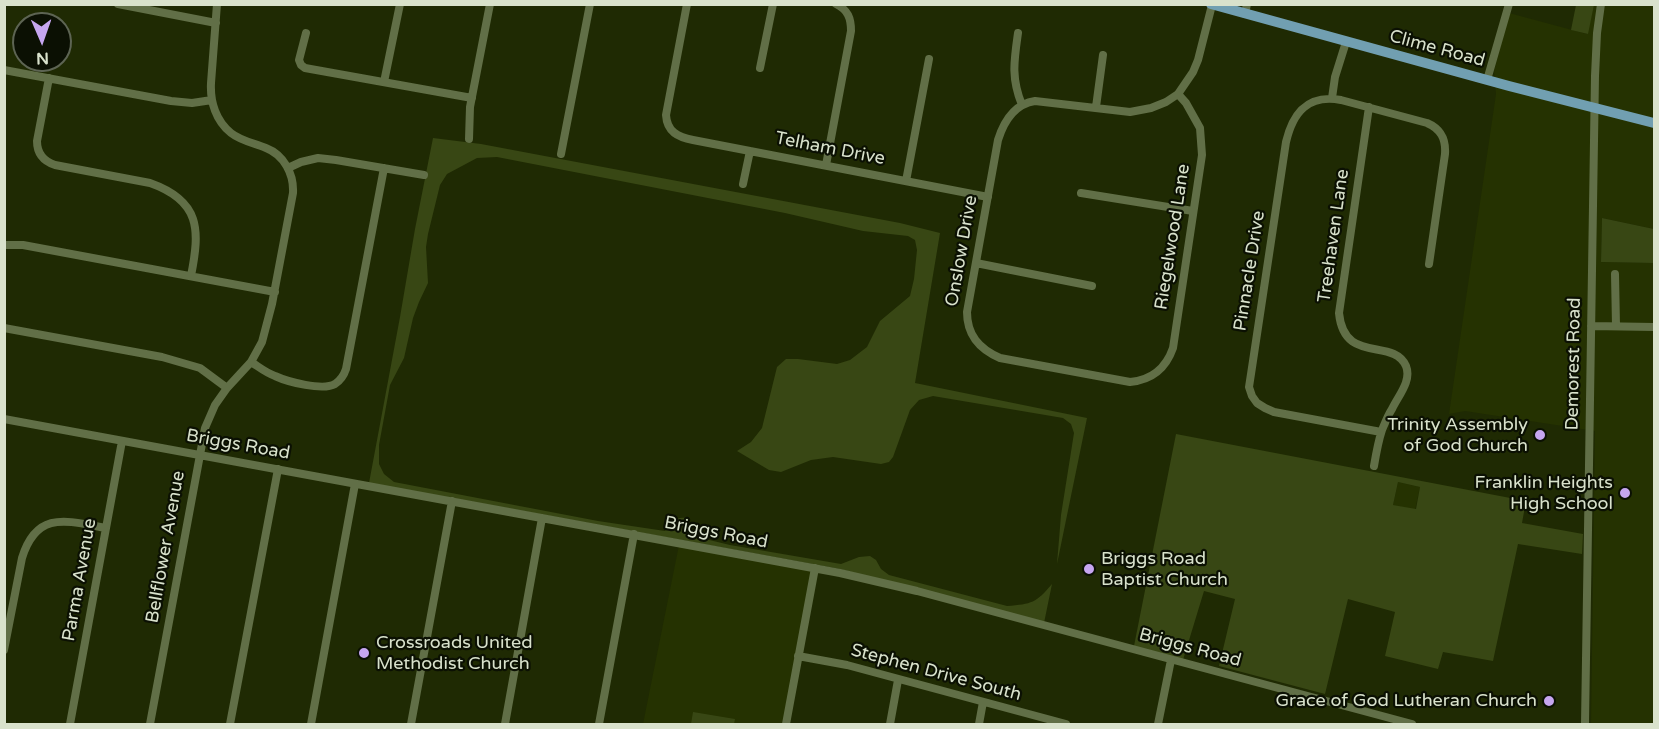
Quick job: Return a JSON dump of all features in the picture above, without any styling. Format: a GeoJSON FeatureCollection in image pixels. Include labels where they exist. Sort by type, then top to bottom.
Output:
{"type":"FeatureCollection","features":[{"type":"Feature","properties":{"kind":"main road","name":"Clime Road"},"geometry":{"type":"LineString","coordinates":[[1212,5],[1246,9],[1346,42],[1654,123]]}},
{"type":"Feature","properties":{"kind":"street"},"geometry":{"type":"LineString","coordinates":[[118,4],[216,23]]}},
{"type":"Feature","properties":{"kind":"street"},"geometry":{"type":"LineString","coordinates":[[218,4],[210,83],[212,100],[219,120],[230,133],[273,152],[283,160],[288,168],[318,158],[336,159],[424,175]]}},
{"type":"Feature","properties":{"kind":"street"},"geometry":{"type":"LineString","coordinates":[[384,82],[400,4]]}},
{"type":"Feature","properties":{"kind":"street"},"geometry":{"type":"LineString","coordinates":[[469,139],[468,123],[490,4]]}},
{"type":"Feature","properties":{"kind":"street"},"geometry":{"type":"LineString","coordinates":[[561,154],[590,4]]}},
{"type":"Feature","properties":{"kind":"street","name":"Telham Drive"},"geometry":{"type":"LineString","coordinates":[[687,4],[666,115],[669,129],[676,135],[686,139],[988,197]]}},
{"type":"Feature","properties":{"kind":"street"},"geometry":{"type":"LineString","coordinates":[[760,68],[773,4]]}},
{"type":"Feature","properties":{"kind":"street"},"geometry":{"type":"LineString","coordinates":[[826,165],[851,31],[849,14],[836,4]]}},
{"type":"Feature","properties":{"kind":"street"},"geometry":{"type":"LineString","coordinates":[[1487,80],[1509,4]]}},
{"type":"Feature","properties":{"kind":"street","name":"Demorest Road"},"geometry":{"type":"LineString","coordinates":[[1585,724],[1594,109],[1597,33],[1601,4]]}},
{"type":"Feature","properties":{"kind":"street"},"geometry":{"type":"LineString","coordinates":[[1018,33],[1013,75],[1022,105],[1041,101],[1121,111],[1140,111],[1178,94],[1186,84],[1198,60],[1212,5]]}},
{"type":"Feature","properties":{"kind":"street"},"geometry":{"type":"LineString","coordinates":[[306,33],[299,60],[305,68],[472,98]]}},
{"type":"Feature","properties":{"kind":"street"},"geometry":{"type":"LineString","coordinates":[[1346,42],[1335,77],[1332,98],[1423,122],[1436,127],[1442,134],[1445,144],[1429,264]]}},
{"type":"Feature","properties":{"kind":"street"},"geometry":{"type":"LineString","coordinates":[[1096,107],[1103,55]]}},
{"type":"Feature","properties":{"kind":"street"},"geometry":{"type":"LineString","coordinates":[[906,181],[929,59]]}},
{"type":"Feature","properties":{"kind":"street"},"geometry":{"type":"LineString","coordinates":[[4,70],[171,101],[192,103],[212,100]]}},
{"type":"Feature","properties":{"kind":"street"},"geometry":{"type":"LineString","coordinates":[[49,78],[37,141],[41,156],[55,165],[150,183],[177,195],[191,213],[195,226],[196,250],[191,276]]}},
{"type":"Feature","properties":{"kind":"street","name":"Riegelwood Lane"},"geometry":{"type":"LineString","coordinates":[[1145,379],[1166,364],[1173,348],[1202,155],[1200,128],[1186,103],[1178,94]]}},
{"type":"Feature","properties":{"kind":"street","name":"Pinnacle Drive"},"geometry":{"type":"LineString","coordinates":[[1332,98],[1312,102],[1292,121],[1290,127],[1250,387],[1251,396],[1257,403],[1274,412],[1381,432]]}},
{"type":"Feature","properties":{"kind":"street","name":"Onslow Drive"},"geometry":{"type":"LineString","coordinates":[[1022,105],[1011,113],[1003,125],[998,140],[968,307],[967,319],[973,337],[982,349],[1000,358],[1122,381],[1145,379]]}},
{"type":"Feature","properties":{"kind":"street","name":"Treehaven Lane"},"geometry":{"type":"LineString","coordinates":[[1369,107],[1340,313],[1341,326],[1343,332],[1356,344],[1394,355],[1402,360],[1407,376],[1405,386],[1381,432],[1374,466]]}},
{"type":"Feature","properties":{"kind":"street"},"geometry":{"type":"LineString","coordinates":[[743,183],[750,151]]}},
{"type":"Feature","properties":{"kind":"street","name":"Bellflower Avenue"},"geometry":{"type":"LineString","coordinates":[[150,724],[205,428],[209,416],[227,388],[257,353],[266,333],[293,193],[293,180],[288,168]]}},
{"type":"Feature","properties":{"kind":"street"},"geometry":{"type":"LineString","coordinates":[[251,362],[276,377],[321,387],[336,383],[343,377],[384,168]]}},
{"type":"Feature","properties":{"kind":"street"},"geometry":{"type":"LineString","coordinates":[[1081,193],[1193,211]]}},
{"type":"Feature","properties":{"kind":"street"},"geometry":{"type":"LineString","coordinates":[[4,245],[23,245],[274,292]]}},
{"type":"Feature","properties":{"kind":"street"},"geometry":{"type":"LineString","coordinates":[[976,263],[1092,286]]}},
{"type":"Feature","properties":{"kind":"street"},"geometry":{"type":"LineString","coordinates":[[1615,274],[1616,326]]}},
{"type":"Feature","properties":{"kind":"street"},"geometry":{"type":"LineString","coordinates":[[1591,326],[1654,327]]}},
{"type":"Feature","properties":{"kind":"street"},"geometry":{"type":"LineString","coordinates":[[4,328],[172,360],[200,368],[227,388]]}},
{"type":"Feature","properties":{"kind":"street","name":"Briggs Road"},"geometry":{"type":"LineString","coordinates":[[4,418],[634,534],[886,583],[1412,724]]}},
{"type":"Feature","properties":{"kind":"street","name":"Parma Avenue"},"geometry":{"type":"LineString","coordinates":[[70,724],[122,441]]}},
{"type":"Feature","properties":{"kind":"street"},"geometry":{"type":"LineString","coordinates":[[230,724],[278,469]]}},
{"type":"Feature","properties":{"kind":"street"},"geometry":{"type":"LineString","coordinates":[[311,724],[356,484]]}},
{"type":"Feature","properties":{"kind":"street"},"geometry":{"type":"LineString","coordinates":[[411,724],[452,501]]}},
{"type":"Feature","properties":{"kind":"street"},"geometry":{"type":"LineString","coordinates":[[505,724],[543,518]]}},
{"type":"Feature","properties":{"kind":"street"},"geometry":{"type":"LineString","coordinates":[[4,650],[22,558],[26,543],[35,532],[53,522],[74,522],[106,528]]}},
{"type":"Feature","properties":{"kind":"street"},"geometry":{"type":"LineString","coordinates":[[599,724],[634,534]]}},
{"type":"Feature","properties":{"kind":"street"},"geometry":{"type":"LineString","coordinates":[[786,724],[814,568]]}},
{"type":"Feature","properties":{"kind":"street","name":"Stephen Drive South"},"geometry":{"type":"LineString","coordinates":[[798,656],[847,665],[1066,724]]}},
{"type":"Feature","properties":{"kind":"street"},"geometry":{"type":"LineString","coordinates":[[1158,724],[1171,660]]}},
{"type":"Feature","properties":{"kind":"street"},"geometry":{"type":"LineString","coordinates":[[890,724],[898,680]]}},
{"type":"Feature","properties":{"kind":"street"},"geometry":{"type":"LineString","coordinates":[[979,724],[983,702]]}},
{"type":"Feature","properties":{"kind":"shaded area"},"geometry":{"type":"Polygon","coordinates":[[[1576,5],[1594,5],[1588,34],[1571,30],[1576,5]]]}},
{"type":"Feature","properties":{"kind":"shaded area"},"geometry":{"type":"Polygon","coordinates":[[[1594,5],[1654,5],[1654,229],[1602,218],[1601,262],[1654,263],[1654,724],[1591,724],[1595,431],[1465,411],[1449,414],[1496,94],[1494,71],[1509,13],[1587,34],[1594,5]]]}},
{"type":"Feature","properties":{"kind":"shaded area"},"geometry":{"type":"Polygon","coordinates":[[[433,138],[481,144],[900,223],[940,233],[915,383],[1087,418],[1057,564],[1061,515],[1074,433],[1071,424],[1063,418],[933,396],[919,400],[910,410],[893,457],[889,462],[881,464],[833,457],[811,460],[781,472],[769,470],[737,451],[751,442],[762,428],[777,367],[786,359],[837,364],[850,360],[867,347],[880,321],[910,296],[917,250],[915,240],[908,236],[863,231],[785,213],[497,157],[477,158],[447,174],[440,185],[426,247],[428,283],[413,318],[404,358],[390,385],[379,445],[379,464],[384,474],[394,482],[598,521],[665,531],[676,519],[686,518],[694,534],[701,538],[841,564],[859,557],[870,556],[889,575],[1007,606],[1033,601],[1052,584],[1044,623],[840,569],[369,483],[433,138]]]}},
{"type":"Feature","properties":{"kind":"shaded area"},"geometry":{"type":"Polygon","coordinates":[[[1602,218],[1654,229],[1654,263],[1601,262],[1602,218]]]}},
{"type":"Feature","properties":{"kind":"shaded area"},"geometry":{"type":"Polygon","coordinates":[[[1176,434],[1526,501],[1522,523],[1583,534],[1582,554],[1518,544],[1493,661],[1443,652],[1438,669],[1385,656],[1395,612],[1348,599],[1325,694],[1219,666],[1235,599],[1204,591],[1183,660],[1134,646],[1176,434]],[[1398,482],[1393,505],[1416,509],[1420,487],[1398,482]]]}},
{"type":"Feature","properties":{"kind":"shaded area"},"geometry":{"type":"Polygon","coordinates":[[[1398,482],[1420,487],[1415,510],[1393,505],[1398,482]]]}},
{"type":"Feature","properties":{"kind":"shaded area"},"geometry":{"type":"Polygon","coordinates":[[[679,545],[813,571],[784,724],[643,724],[679,545]]]}},
{"type":"Feature","properties":{"kind":"shaded area"},"geometry":{"type":"Polygon","coordinates":[[[693,712],[735,719],[734,724],[691,724],[693,712]]]}},
{"type":"Feature","properties":{"kind":"place","name":"Trinity Assembly of God Church"},"geometry":{"type":"Point","coordinates":[1540,435]}},
{"type":"Feature","properties":{"kind":"place","name":"Franklin Heights High School"},"geometry":{"type":"Point","coordinates":[1625,493]}},
{"type":"Feature","properties":{"kind":"place","name":"Briggs Road Baptist Church"},"geometry":{"type":"Point","coordinates":[1089,569]}},
{"type":"Feature","properties":{"kind":"place","name":"Crossroads United Methodist Church"},"geometry":{"type":"Point","coordinates":[364,653]}},
{"type":"Feature","properties":{"kind":"place","name":"Grace of God Lutheran Church"},"geometry":{"type":"Point","coordinates":[1549,701]}}]}
